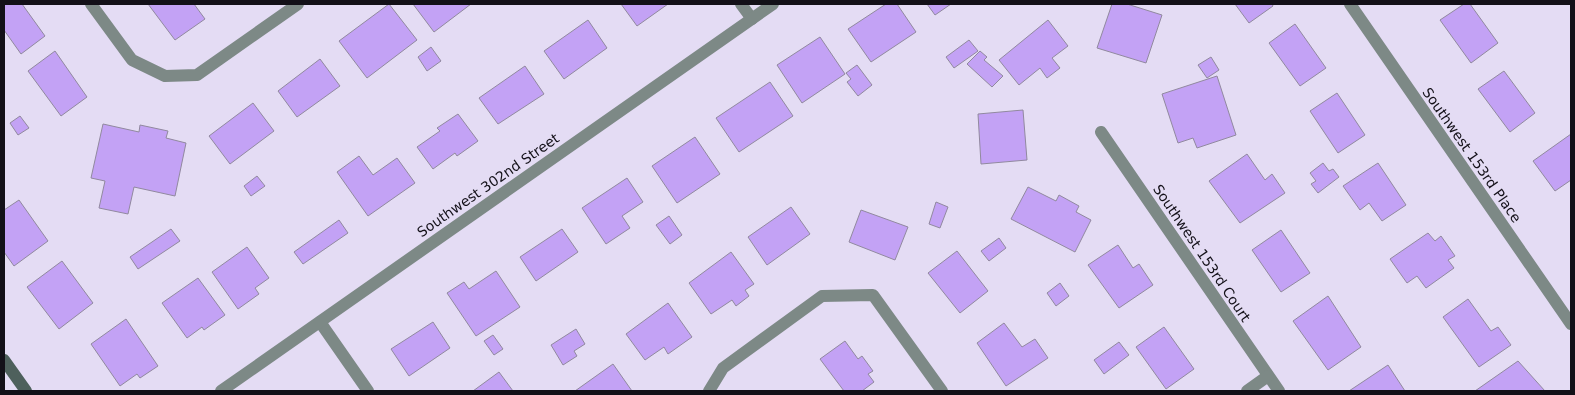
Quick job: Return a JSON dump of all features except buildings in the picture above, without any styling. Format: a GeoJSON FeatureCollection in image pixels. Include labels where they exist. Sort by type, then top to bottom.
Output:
{"type":"FeatureCollection","features":[{"type":"Feature","properties":{"kind":"street"},"geometry":{"type":"LineString","coordinates":[[91,4],[132,60],[165,76],[197,75],[298,4]]}},
{"type":"Feature","properties":{"kind":"street"},"geometry":{"type":"LineString","coordinates":[[741,4],[752,19]]}},
{"type":"Feature","properties":{"kind":"street","name":"Southwest 302nd Street"},"geometry":{"type":"LineString","coordinates":[[221,391],[773,4]]}},
{"type":"Feature","properties":{"kind":"street","name":"Southwest 153rd Place"},"geometry":{"type":"LineString","coordinates":[[1350,4],[1571,324]]}},
{"type":"Feature","properties":{"kind":"street","name":"Southwest 153rd Court"},"geometry":{"type":"LineString","coordinates":[[1101,132],[1279,391]]}},
{"type":"Feature","properties":{"kind":"street"},"geometry":{"type":"LineString","coordinates":[[709,391],[723,368],[822,296],[873,295],[942,391]]}},
{"type":"Feature","properties":{"kind":"street"},"geometry":{"type":"LineString","coordinates":[[320,322],[368,391]]}},
{"type":"Feature","properties":{"kind":"street"},"geometry":{"type":"LineString","coordinates":[[4,360],[26,391]]}},
{"type":"Feature","properties":{"kind":"street"},"geometry":{"type":"LineString","coordinates":[[1247,391],[1268,376]]}}]}
